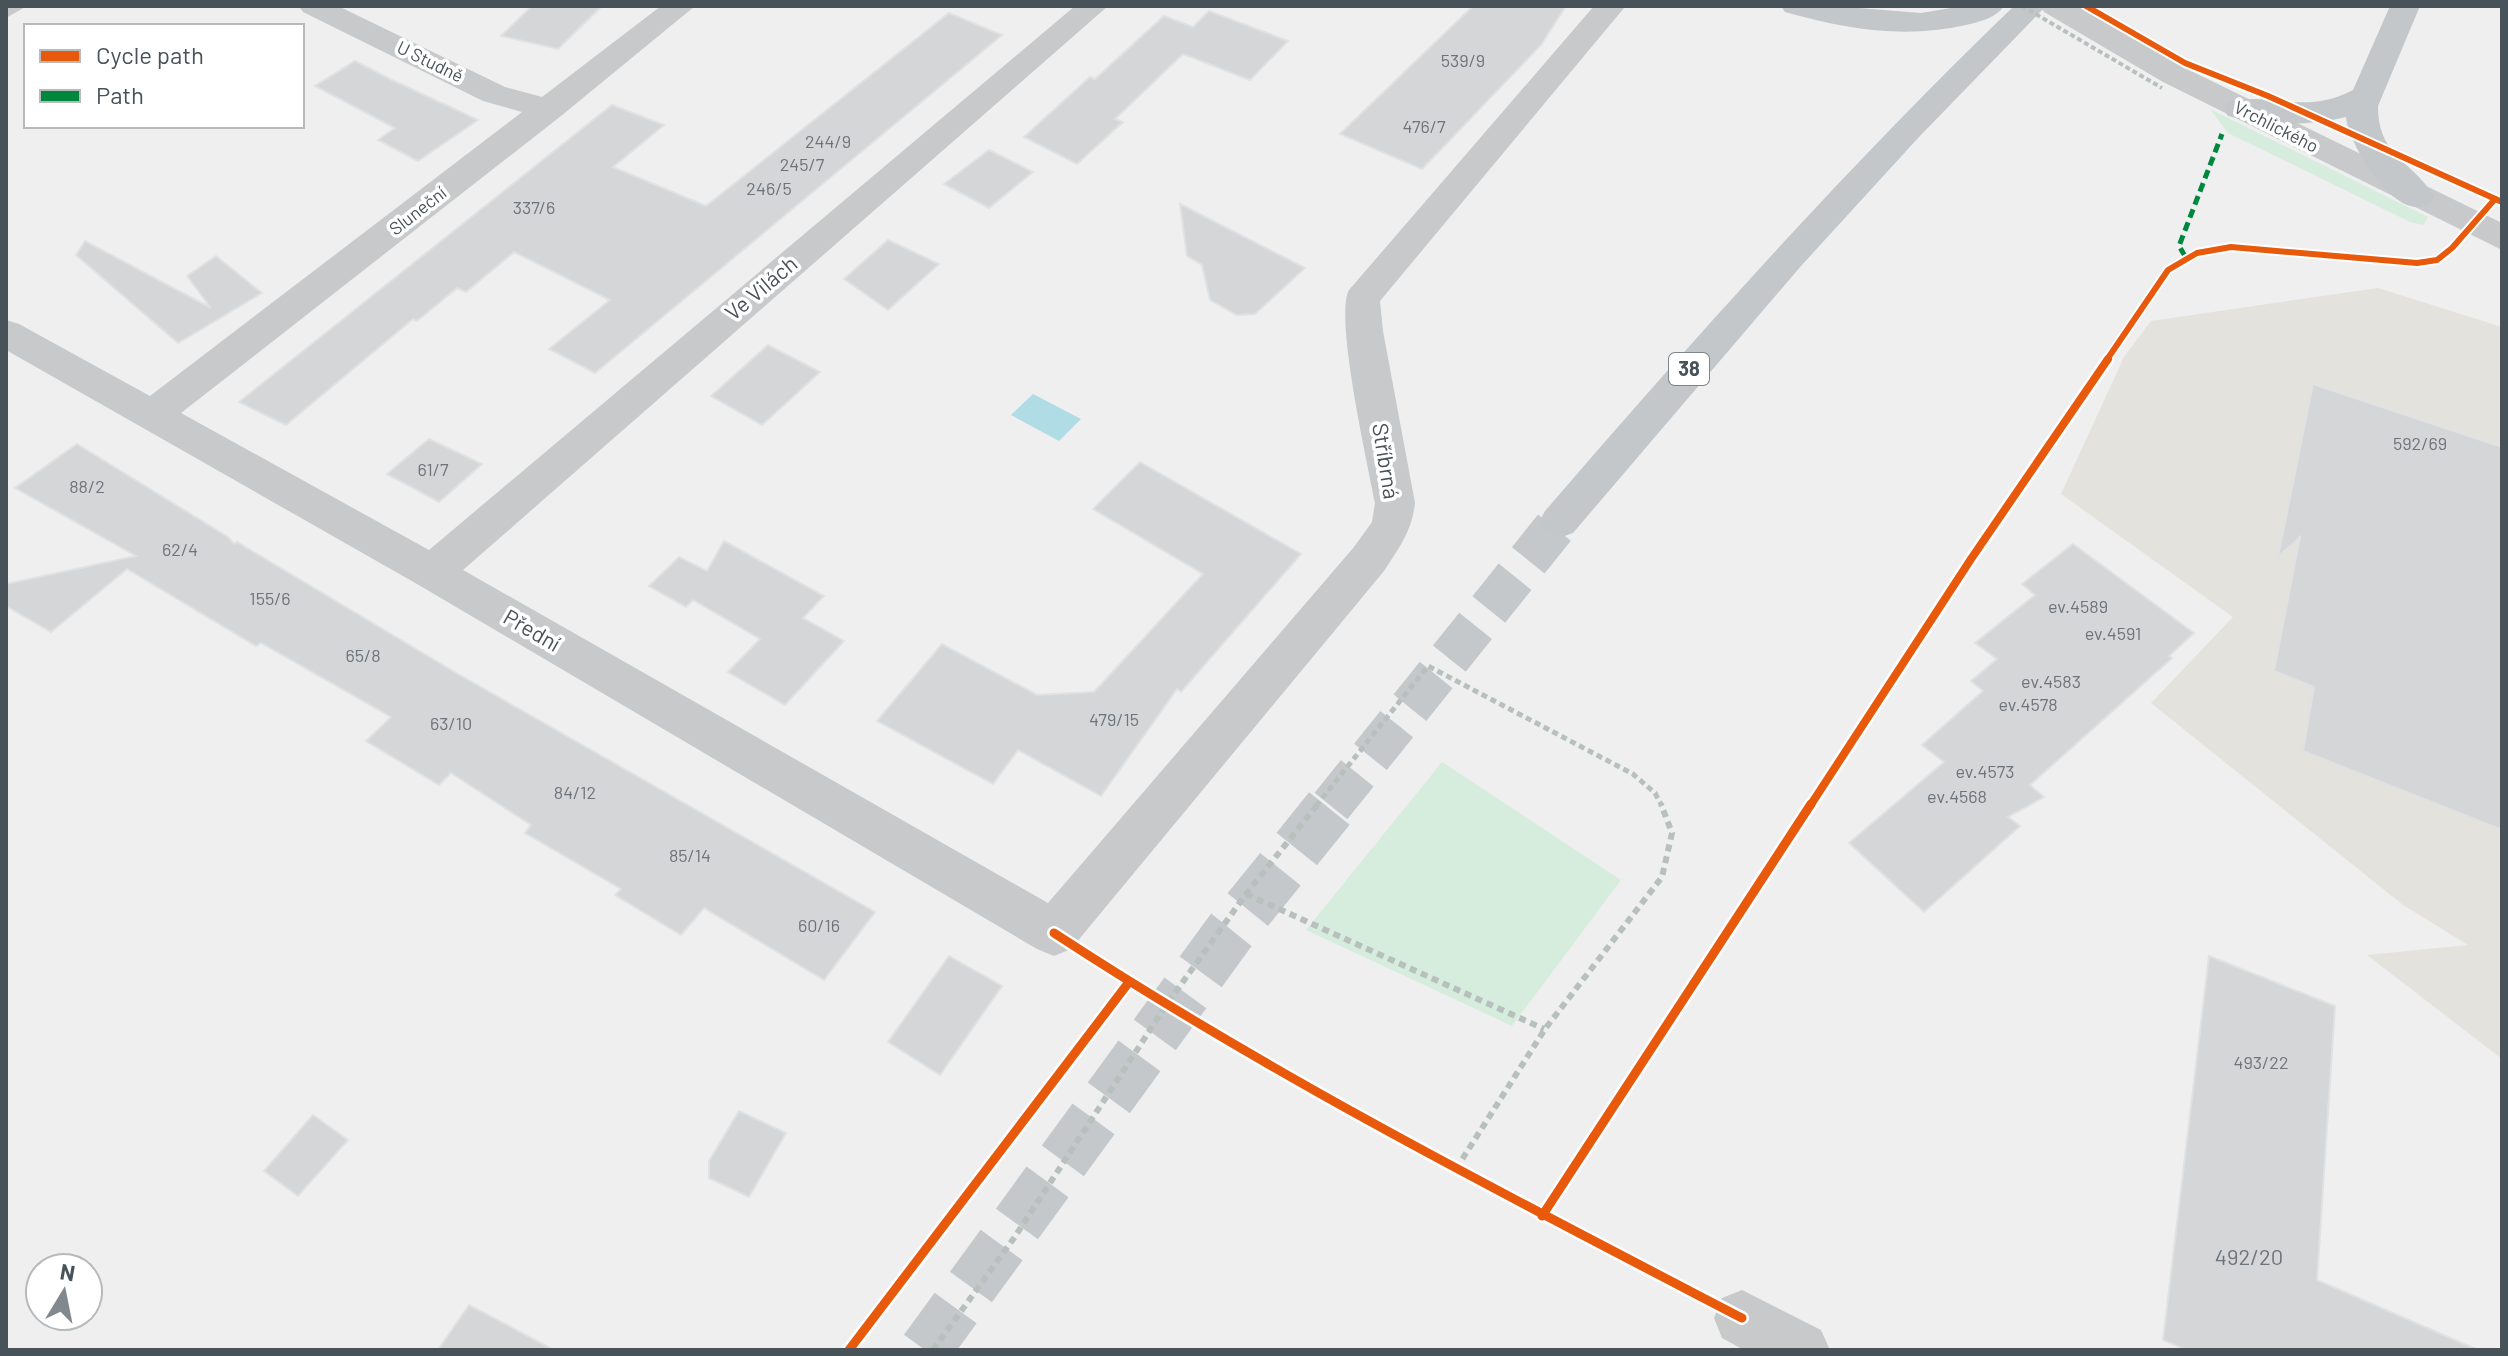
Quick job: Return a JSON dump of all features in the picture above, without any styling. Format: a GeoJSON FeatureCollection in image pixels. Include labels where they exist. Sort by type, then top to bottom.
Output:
{"type":"FeatureCollection","features":[{"type":"Feature","properties":{"kind":"main road"},"geometry":{"type":"LineString","coordinates":[[1796,6],[1859,19],[1918,22],[1961,17],[1989,6]]}},
{"type":"Feature","properties":{"kind":"main road","name":"38"},"geometry":{"type":"LineString","coordinates":[[1559,522],[1674,385],[1822,219],[1930,105],[2031,6]]}},
{"type":"Feature","properties":{"kind":"main road"},"geometry":{"type":"LineString","coordinates":[[2405,6],[2361,116],[2369,143],[2396,178],[2417,196]]}},
{"type":"Feature","properties":{"kind":"main road"},"geometry":{"type":"LineString","coordinates":[[2240,109],[2273,113],[2335,110],[2352,105],[2368,95]]}},
{"type":"Feature","properties":{"kind":"street","name":"U Studně"},"geometry":{"type":"LineString","coordinates":[[314,6],[494,94],[549,109]]}},
{"type":"Feature","properties":{"kind":"street","name":"Sluneční"},"geometry":{"type":"LineString","coordinates":[[154,414],[680,6]]}},
{"type":"Feature","properties":{"kind":"street","name":"Ve Vilách"},"geometry":{"type":"LineString","coordinates":[[432,572],[1093,6]]}},
{"type":"Feature","properties":{"kind":"street","name":"Vrchlického"},"geometry":{"type":"LineString","coordinates":[[2055,6],[2168,82],[2240,109],[2502,238]]}},
{"type":"Feature","properties":{"kind":"street","name":"Stříbrná"},"geometry":{"type":"LineString","coordinates":[[1054,933],[1369,559],[1392,525],[1395,503],[1392,480],[1364,331],[1362,299],[1609,8]]}},
{"type":"Feature","properties":{"kind":"street","name":"Přední"},"geometry":{"type":"LineString","coordinates":[[6,333],[432,572],[1054,933]]}},
{"type":"Feature","properties":{"kind":"street"},"geometry":{"type":"LineString","coordinates":[[1742,1318],[1801,1350]]}},
{"type":"Feature","properties":{"kind":"lane"},"geometry":{"type":"LineString","coordinates":[[6,13],[19,6]]}},
{"type":"Feature","properties":{"kind":"path"},"geometry":{"type":"LineString","coordinates":[[2022,6],[2168,82]]}},
{"type":"Feature","properties":{"kind":"path"},"geometry":{"type":"LineString","coordinates":[[933,1350],[1014,1238],[1167,1004],[1246,894],[1428,666],[1633,774],[1655,793],[1666,812],[1672,833],[1662,877],[1545,1029],[1456,1169]]}},
{"type":"Feature","properties":{"kind":"path"},"geometry":{"type":"LineString","coordinates":[[1246,894],[1545,1029]]}},
{"type":"Feature","properties":{"kind":"path"},"geometry":{"type":"LineString","coordinates":[[1154,997],[1180,1011]]}},
{"type":"Feature","properties":{"kind":"path"},"geometry":{"type":"LineString","coordinates":[[1443,1161],[1468,1176]]}},
{"type":"Feature","properties":{"kind":"shaded area"},"geometry":{"type":"Polygon","coordinates":[[[2378,288],[2502,327],[2502,1059],[2367,955],[2468,945],[2403,905],[2151,703],[2233,617],[2061,494],[2124,357],[2151,321],[2378,288]]]}},
{"type":"Feature","properties":{"kind":"green space"},"geometry":{"type":"Polygon","coordinates":[[[2210,109],[2428,217],[2423,225],[2410,222],[2228,133],[2210,109]]]}},
{"type":"Feature","properties":{"kind":"green space"},"geometry":{"type":"Polygon","coordinates":[[[1442,762],[1621,880],[1512,1026],[1306,930],[1442,762]]]}},
{"type":"Feature","properties":{"kind":"water"},"geometry":{"type":"Polygon","coordinates":[[[1033,394],[1081,419],[1059,441],[1011,415],[1033,394]]]}},
{"type":"Feature","properties":{"kind":"building"},"geometry":{"type":"Polygon","coordinates":[[[532,6],[602,6],[558,49],[501,36],[532,6]]]}},
{"type":"Feature","properties":{"kind":"building"},"geometry":{"type":"Polygon","coordinates":[[[1473,6],[1566,6],[1541,45],[1422,169],[1340,134],[1473,6]]]}},
{"type":"Feature","properties":{"kind":"building"},"geometry":{"type":"Polygon","coordinates":[[[1209,11],[1288,41],[1250,80],[1183,54],[1115,119],[1123,122],[1077,164],[1024,137],[1090,77],[1095,79],[1164,16],[1193,27],[1209,11]]]}},
{"type":"Feature","properties":{"kind":"building"},"geometry":{"type":"Polygon","coordinates":[[[949,13],[1002,35],[595,373],[549,349],[610,300],[514,252],[466,292],[457,288],[417,321],[413,319],[286,425],[239,402],[612,105],[664,125],[613,167],[706,206],[949,13]]]}},
{"type":"Feature","properties":{"kind":"building"},"geometry":{"type":"Polygon","coordinates":[[[355,61],[478,120],[418,161],[378,140],[395,128],[315,86],[355,61]]]}},
{"type":"Feature","properties":{"kind":"building"},"geometry":{"type":"Polygon","coordinates":[[[989,150],[1033,172],[989,208],[944,184],[989,150]]]}},
{"type":"Feature","properties":{"kind":"building"},"geometry":{"type":"Polygon","coordinates":[[[1180,204],[1305,268],[1255,314],[1237,315],[1210,300],[1202,265],[1187,256],[1180,204]]]}},
{"type":"Feature","properties":{"kind":"building"},"geometry":{"type":"Polygon","coordinates":[[[888,240],[939,264],[888,310],[844,279],[888,240]]]}},
{"type":"Feature","properties":{"kind":"building"},"geometry":{"type":"Polygon","coordinates":[[[85,241],[211,308],[187,276],[216,256],[262,293],[178,343],[76,255],[85,241]]]}},
{"type":"Feature","properties":{"kind":"building"},"geometry":{"type":"Polygon","coordinates":[[[768,345],[820,372],[762,425],[711,396],[768,345]]]}},
{"type":"Feature","properties":{"kind":"building"},"geometry":{"type":"Polygon","coordinates":[[[2313,384],[2502,447],[2502,830],[2303,751],[2314,687],[2274,671],[2300,537],[2278,557],[2313,384]]]}},
{"type":"Feature","properties":{"kind":"building"},"geometry":{"type":"Polygon","coordinates":[[[429,439],[482,464],[439,502],[387,474],[429,439]]]}},
{"type":"Feature","properties":{"kind":"building"},"geometry":{"type":"Polygon","coordinates":[[[77,444],[228,537],[234,544],[237,542],[458,674],[875,912],[824,980],[704,908],[681,935],[615,895],[621,889],[525,833],[531,825],[451,773],[439,785],[366,741],[391,717],[261,643],[256,646],[127,569],[51,632],[6,606],[6,584],[136,556],[15,488],[77,444]]]}},
{"type":"Feature","properties":{"kind":"building"},"geometry":{"type":"Polygon","coordinates":[[[1140,462],[1301,554],[1181,692],[1177,689],[1101,796],[1018,750],[993,784],[877,721],[942,644],[1037,695],[1094,692],[1203,574],[1093,509],[1140,462]]]}},
{"type":"Feature","properties":{"kind":"building"},"geometry":{"type":"Polygon","coordinates":[[[724,541],[824,596],[803,618],[844,641],[785,705],[728,672],[760,639],[693,600],[686,607],[649,586],[679,557],[707,571],[724,541]]]}},
{"type":"Feature","properties":{"kind":"building"},"geometry":{"type":"Polygon","coordinates":[[[2073,544],[2194,633],[2169,656],[2172,658],[2030,785],[2044,797],[2008,817],[2020,826],[1924,912],[1849,843],[1944,762],[1922,745],[1983,691],[1971,681],[1997,659],[1975,643],[2035,595],[2022,584],[2073,544]]]}},
{"type":"Feature","properties":{"kind":"building"},"geometry":{"type":"Polygon","coordinates":[[[949,956],[1002,986],[940,1075],[888,1042],[949,956]]]}},
{"type":"Feature","properties":{"kind":"building"},"geometry":{"type":"Polygon","coordinates":[[[2209,956],[2335,1006],[2317,1280],[2478,1350],[2186,1350],[2163,1340],[2209,956]]]}},
{"type":"Feature","properties":{"kind":"building"},"geometry":{"type":"Polygon","coordinates":[[[739,1111],[786,1133],[749,1197],[709,1178],[709,1161],[739,1111]]]}},
{"type":"Feature","properties":{"kind":"building"},"geometry":{"type":"Polygon","coordinates":[[[313,1115],[348,1140],[298,1196],[264,1171],[313,1115]]]}},
{"type":"Feature","properties":{"kind":"building"},"geometry":{"type":"Polygon","coordinates":[[[469,1305],[554,1350],[438,1350],[469,1305]]]}},
{"type":"Feature","properties":{"kind":"tunnel"},"geometry":{"type":"LineString","coordinates":[[1331,806],[1559,522]]}},
{"type":"Feature","properties":{"kind":"tunnel"},"geometry":{"type":"LineString","coordinates":[[925,1350],[1229,933],[1333,804]]}},
{"type":"Feature","properties":{"kind":"marked path"},"geometry":{"type":"LineString","coordinates":[[2185,256],[2179,246],[2222,134]]}},
{"type":"Feature","properties":{"kind":"cycle path"},"geometry":{"type":"LineString","coordinates":[[2086,6],[2185,63],[2268,96],[2502,202]]}},
{"type":"Feature","properties":{"kind":"cycle path"},"geometry":{"type":"LineString","coordinates":[[1542,1216],[1971,559],[2168,270],[2197,253],[2231,247],[2417,263],[2437,260],[2452,248],[2495,199]]}},
{"type":"Feature","properties":{"kind":"cycle path"},"geometry":{"type":"LineString","coordinates":[[1054,933],[1129,982],[1456,1169],[1742,1318]]}},
{"type":"Feature","properties":{"kind":"cycle path"},"geometry":{"type":"LineString","coordinates":[[849,1350],[1129,982]]}}]}
